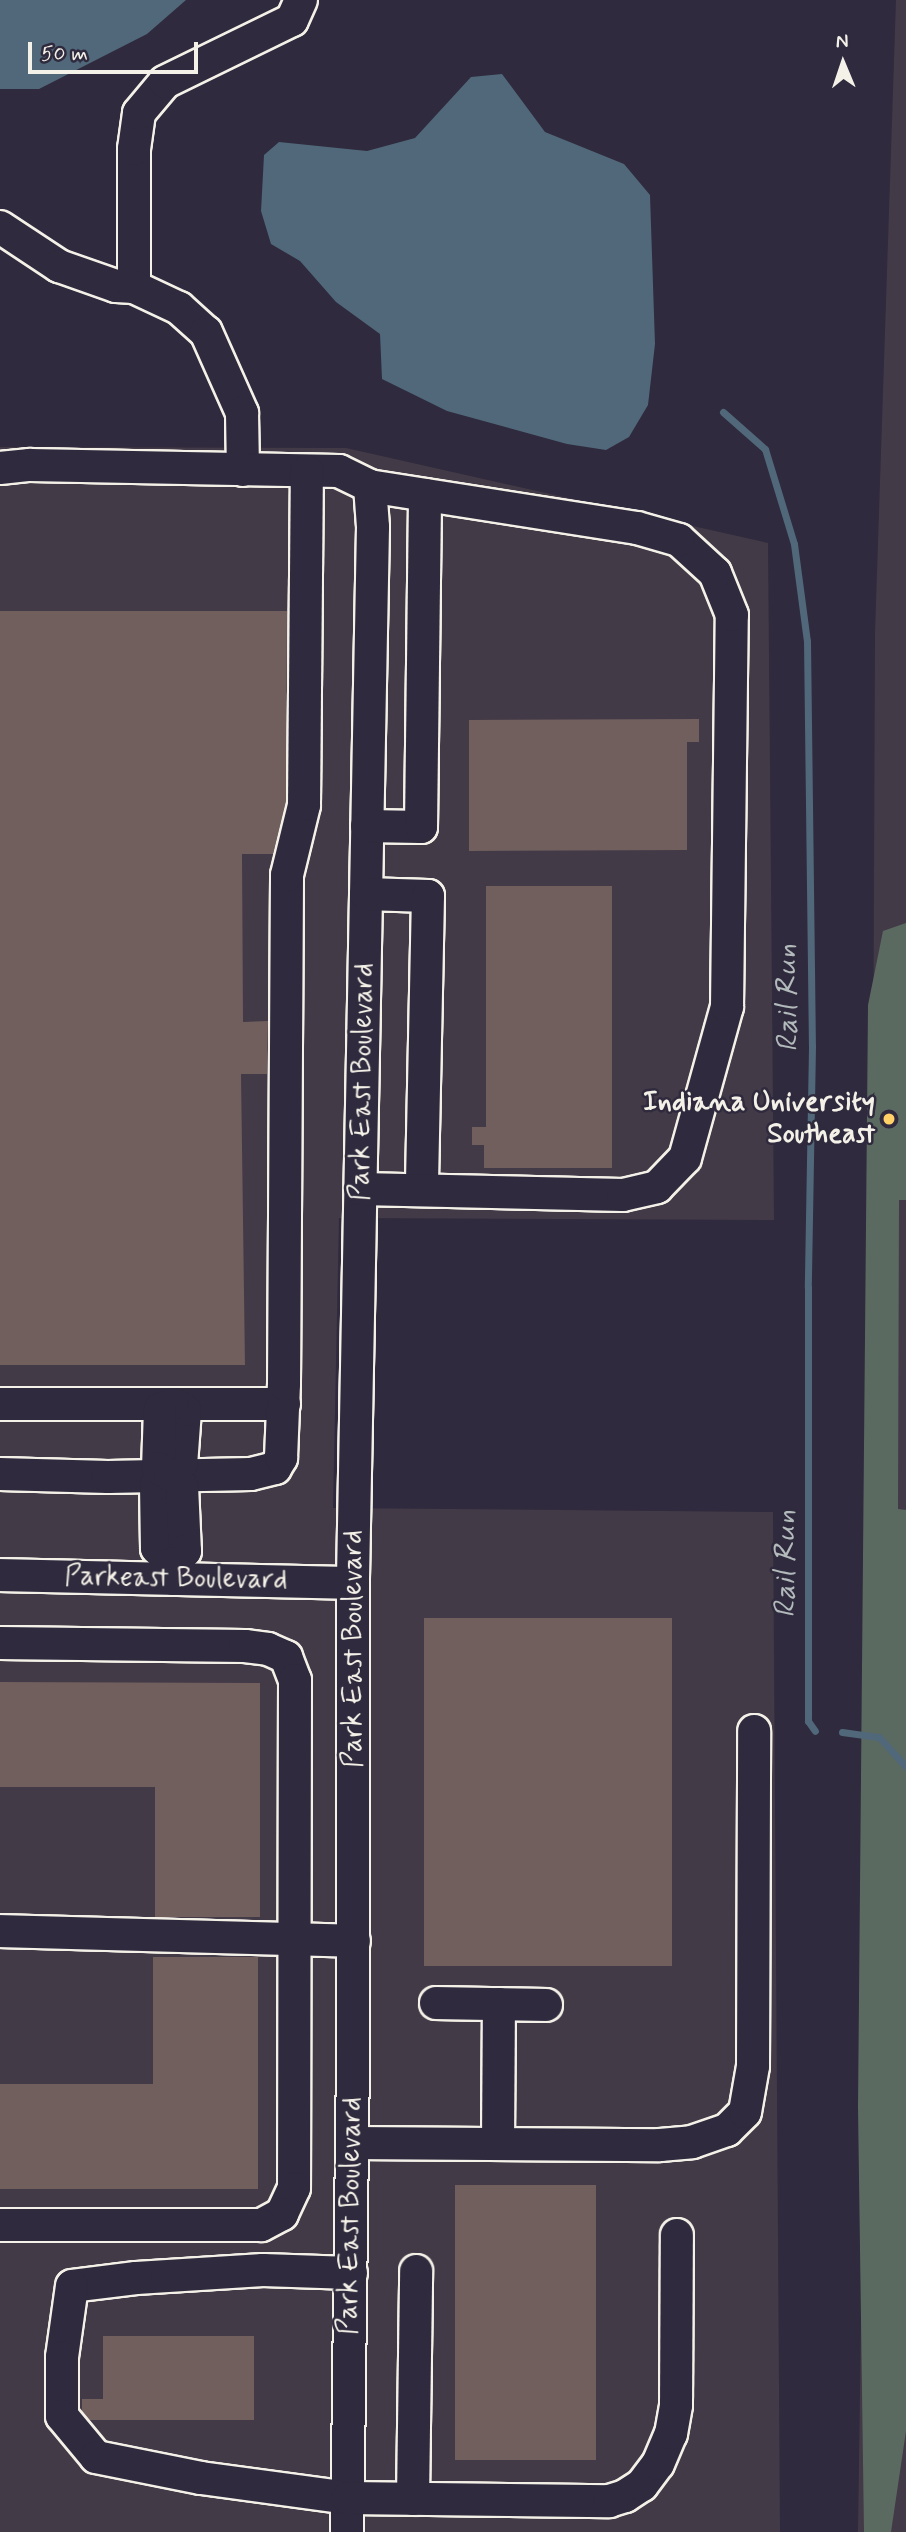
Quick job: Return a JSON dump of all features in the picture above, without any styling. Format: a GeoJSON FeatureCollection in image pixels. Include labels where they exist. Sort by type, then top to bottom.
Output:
{"type":"FeatureCollection","features":[{"type":"Feature","properties":{"kind":"street"},"geometry":{"type":"LineString","coordinates":[[134,288],[134,149],[139,113],[165,82],[292,20],[301,0]]}},
{"type":"Feature","properties":{"kind":"street"},"geometry":{"type":"LineString","coordinates":[[0,227],[59,266],[117,286],[134,288],[179,308],[206,332],[242,413],[243,470]]}},
{"type":"Feature","properties":{"kind":"street"},"geometry":{"type":"LineString","coordinates":[[0,468],[30,465],[339,471],[370,486],[638,528],[679,540],[715,573],[732,615],[727,1007],[685,1158],[657,1187],[623,1195],[361,1189]]}},
{"type":"Feature","properties":{"kind":"street"},"geometry":{"type":"LineString","coordinates":[[0,1474],[108,1477],[251,1474],[275,1468],[281,1458],[284,1404],[287,876],[304,805],[307,471]]}},
{"type":"Feature","properties":{"kind":"street","name":"Park East Boulevard"},"geometry":{"type":"LineString","coordinates":[[347,2532],[354,1941],[352,1583],[373,527],[370,486]]}},
{"type":"Feature","properties":{"kind":"street"},"geometry":{"type":"LineString","coordinates":[[367,826],[421,827],[425,495]]}},
{"type":"Feature","properties":{"kind":"street"},"geometry":{"type":"LineString","coordinates":[[366,894],[428,896],[422,1190]]}},
{"type":"Feature","properties":{"kind":"street"},"geometry":{"type":"LineString","coordinates":[[0,1404],[284,1404]]}},
{"type":"Feature","properties":{"kind":"street"},"geometry":{"type":"LineString","coordinates":[[173,1404],[160,1409],[158,1468],[182,1486],[185,1551],[173,1571]]}},
{"type":"Feature","properties":{"kind":"street","name":"Parkeast Boulevard"},"geometry":{"type":"LineString","coordinates":[[0,1575],[173,1571],[352,1583]]}},
{"type":"Feature","properties":{"kind":"street"},"geometry":{"type":"LineString","coordinates":[[0,1643],[245,1646],[268,1649],[286,1657],[295,1680],[294,2188],[282,2214],[261,2225],[0,2225]]}},
{"type":"Feature","properties":{"kind":"street"},"geometry":{"type":"LineString","coordinates":[[352,2143],[660,2145],[692,2141],[727,2130],[744,2112],[753,2066],[754,1731]]}},
{"type":"Feature","properties":{"kind":"street"},"geometry":{"type":"LineString","coordinates":[[0,1931],[354,1941]]}},
{"type":"Feature","properties":{"kind":"street"},"geometry":{"type":"LineString","coordinates":[[436,2003],[547,2005]]}},
{"type":"Feature","properties":{"kind":"street"},"geometry":{"type":"LineString","coordinates":[[498,2143],[499,2004]]}},
{"type":"Feature","properties":{"kind":"street"},"geometry":{"type":"LineString","coordinates":[[351,2273],[263,2270],[136,2278],[72,2286],[62,2357],[62,2416],[96,2457],[201,2477],[348,2498],[609,2501],[625,2496],[642,2485],[658,2464],[671,2434],[676,2405],[677,2235]]}},
{"type":"Feature","properties":{"kind":"street"},"geometry":{"type":"LineString","coordinates":[[413,2499],[416,2271]]}},
{"type":"Feature","properties":{"kind":"shaded area","name":"Indiana University Southeast"},"geometry":{"type":"Polygon","coordinates":[[[896,0],[906,0],[906,2532],[858,2532],[871,1605],[875,633],[896,0]]]}},
{"type":"Feature","properties":{"kind":"shaded area"},"geometry":{"type":"Polygon","coordinates":[[[0,447],[346,448],[768,543],[774,1220],[339,1218],[333,1508],[773,1512],[780,2532],[0,2532],[0,447]]]}},
{"type":"Feature","properties":{"kind":"green space","name":"Indiana University Southeast"},"geometry":{"type":"Polygon","coordinates":[[[906,923],[906,1200],[899,1200],[898,1509],[906,1510],[906,2431],[891,2532],[864,2532],[858,2107],[868,1005],[883,931],[906,923]]]}},
{"type":"Feature","properties":{"kind":"water"},"geometry":{"type":"Polygon","coordinates":[[[0,0],[186,0],[147,34],[39,89],[0,89],[0,0]]]}},
{"type":"Feature","properties":{"kind":"water"},"geometry":{"type":"Polygon","coordinates":[[[502,74],[545,132],[624,164],[650,195],[655,344],[648,405],[629,437],[606,450],[567,444],[447,411],[382,379],[380,334],[336,302],[300,261],[271,244],[261,211],[264,155],[279,142],[367,151],[415,138],[471,77],[502,74]]]}},
{"type":"Feature","properties":{"kind":"building"},"geometry":{"type":"Polygon","coordinates":[[[0,611],[287,611],[286,803],[273,854],[242,854],[243,1022],[268,1021],[267,1074],[241,1074],[245,1365],[0,1365],[0,611]]]}},
{"type":"Feature","properties":{"kind":"building"},"geometry":{"type":"Polygon","coordinates":[[[699,719],[699,742],[687,742],[687,850],[469,851],[469,720],[699,719]]]}},
{"type":"Feature","properties":{"kind":"building"},"geometry":{"type":"Polygon","coordinates":[[[486,886],[612,886],[612,1168],[484,1168],[484,1145],[472,1145],[472,1127],[486,1127],[486,886]]]}},
{"type":"Feature","properties":{"kind":"building"},"geometry":{"type":"Polygon","coordinates":[[[424,1618],[672,1618],[672,1966],[424,1966],[424,1618]]]}},
{"type":"Feature","properties":{"kind":"building"},"geometry":{"type":"Polygon","coordinates":[[[0,1682],[260,1683],[260,1917],[155,1917],[155,1787],[0,1787],[0,1682]]]}},
{"type":"Feature","properties":{"kind":"building"},"geometry":{"type":"Polygon","coordinates":[[[153,1957],[258,1957],[258,2189],[0,2189],[0,2084],[153,2084],[153,1957]]]}},
{"type":"Feature","properties":{"kind":"building"},"geometry":{"type":"Polygon","coordinates":[[[455,2185],[596,2185],[596,2460],[455,2460],[455,2185]]]}},
{"type":"Feature","properties":{"kind":"building"},"geometry":{"type":"Polygon","coordinates":[[[103,2336],[254,2336],[254,2420],[89,2420],[82,2411],[82,2399],[103,2399],[103,2336]]]}},
{"type":"Feature","properties":{"kind":"waterway","name":"Rail Run"},"geometry":{"type":"LineString","coordinates":[[723,412],[765,449],[794,544],[807,641],[812,1046],[808,1287],[808,1721],[815,1731]]}},
{"type":"Feature","properties":{"kind":"waterway","name":"Rail Run"},"geometry":{"type":"LineString","coordinates":[[842,1732],[879,1737],[906,1767]]}},
{"type":"Feature","properties":{"kind":"place","name":"Indiana University Southeast"},"geometry":{"type":"Point","coordinates":[889,1119]}}]}
